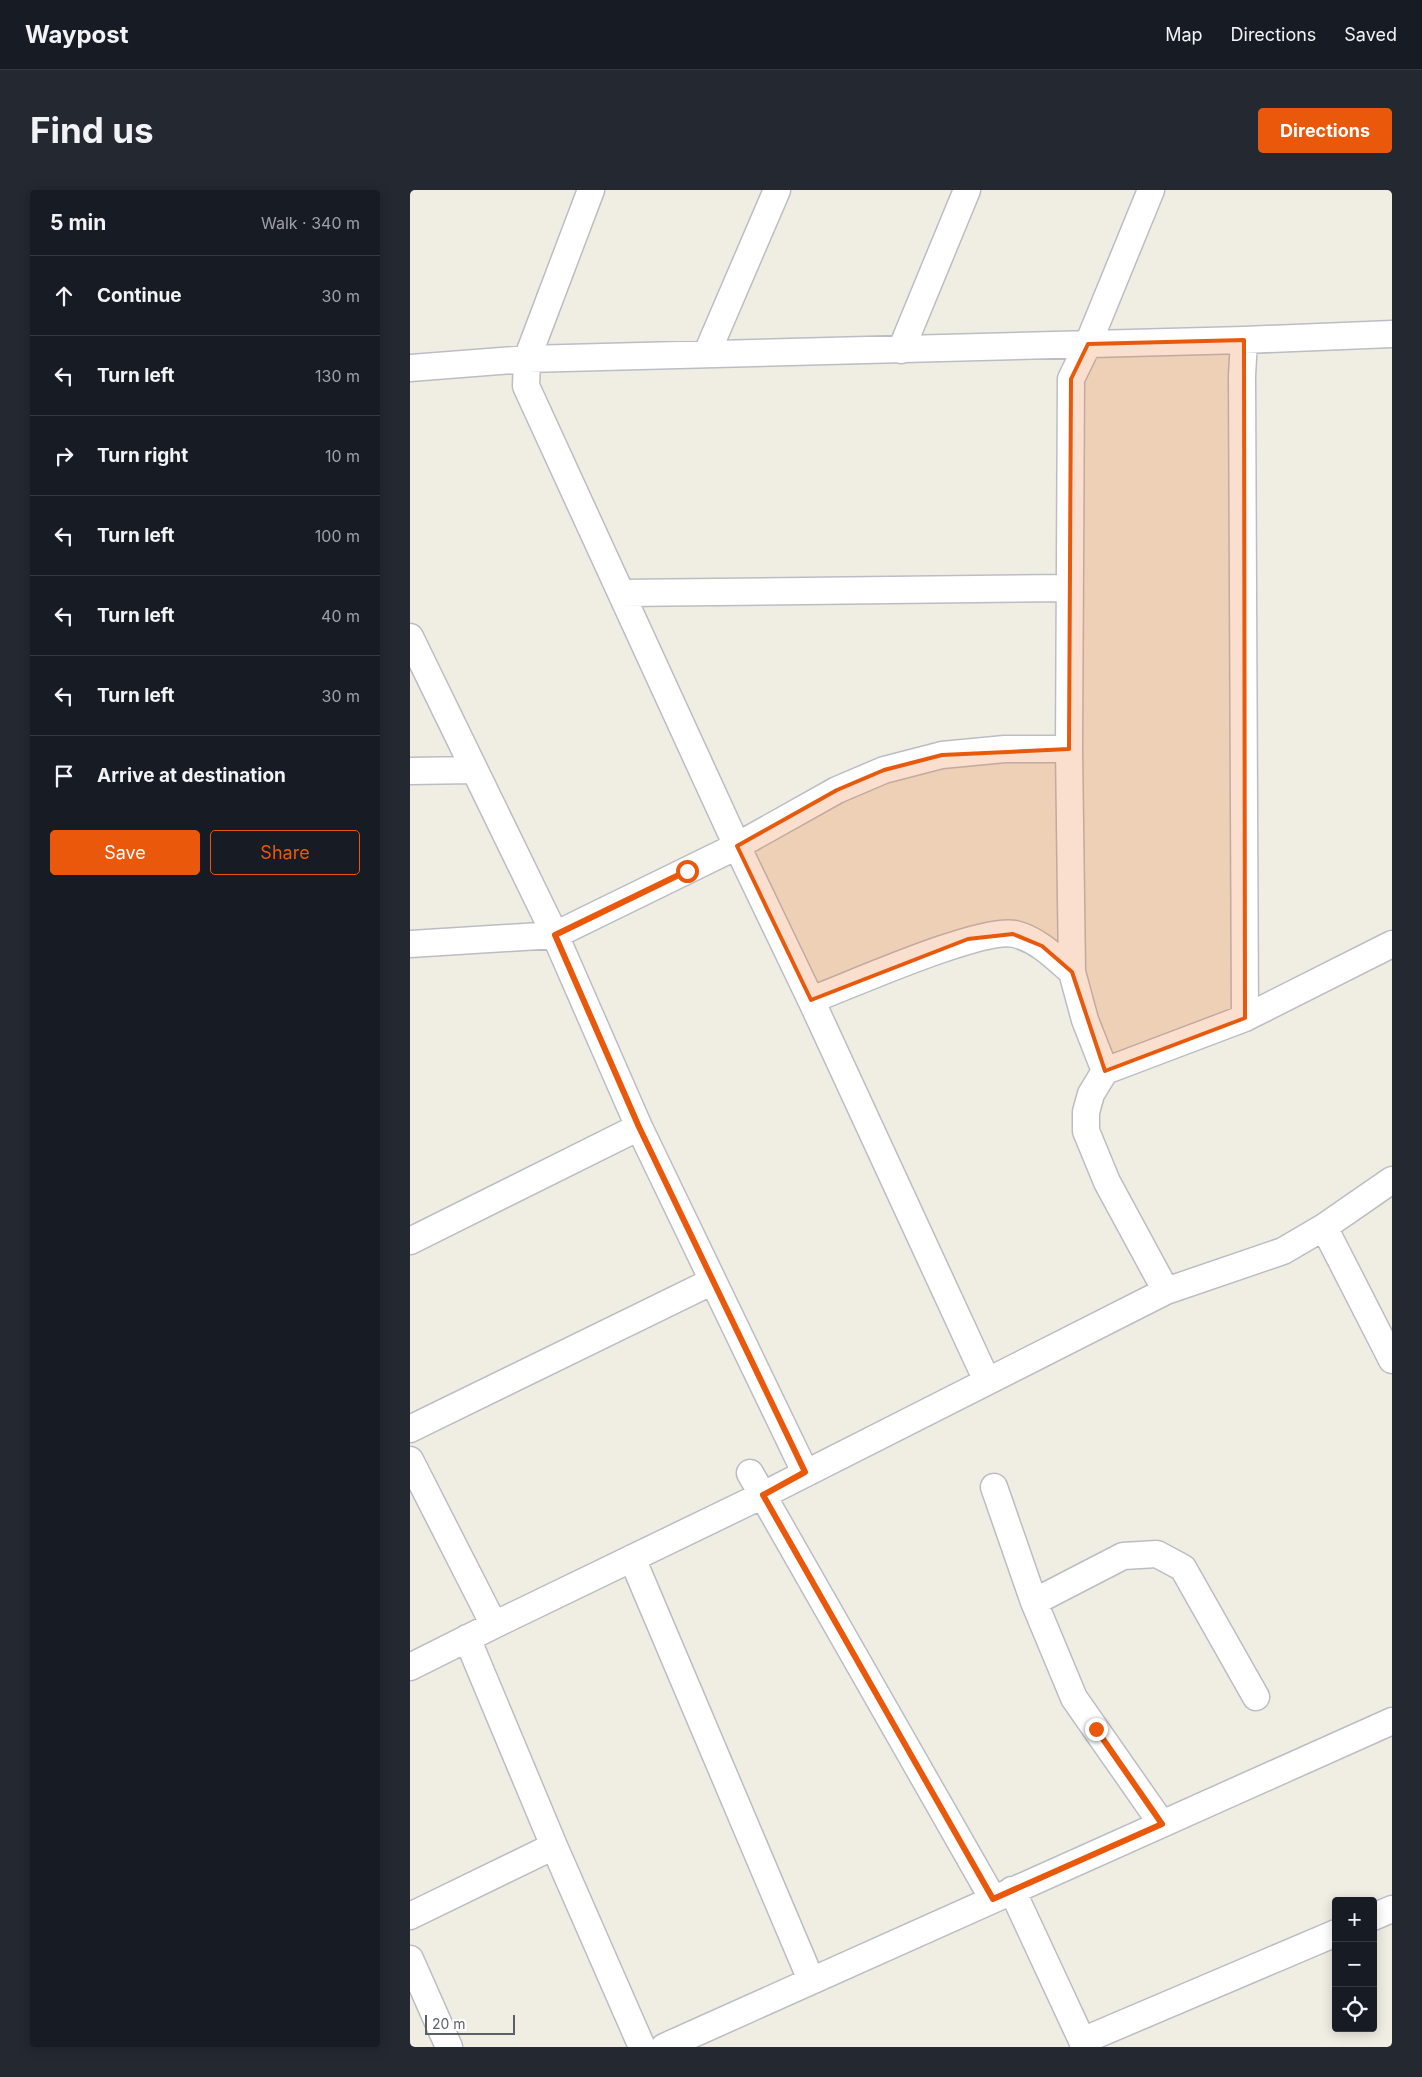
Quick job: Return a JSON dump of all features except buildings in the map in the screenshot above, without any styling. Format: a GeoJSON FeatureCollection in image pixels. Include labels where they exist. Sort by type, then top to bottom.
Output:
{"type":"FeatureCollection","features":[{"type":"Feature","properties":{"kind":"street"},"geometry":{"type":"LineString","coordinates":[[591,190],[527,359],[526,386],[737,846],[811,1000],[987,1381]]}},
{"type":"Feature","properties":{"kind":"street"},"geometry":{"type":"LineString","coordinates":[[707,353],[777,190]]}},
{"type":"Feature","properties":{"kind":"street"},"geometry":{"type":"LineString","coordinates":[[901,350],[968,190]]}},
{"type":"Feature","properties":{"kind":"street"},"geometry":{"type":"LineString","coordinates":[[1105,1071],[1085,1020],[1072,972],[1069,749],[1071,379],[1088,344],[1151,190]]}},
{"type":"Feature","properties":{"kind":"street"},"geometry":{"type":"LineString","coordinates":[[410,368],[527,359],[707,353],[901,350],[1392,334]]}},
{"type":"Feature","properties":{"kind":"street"},"geometry":{"type":"LineString","coordinates":[[1244,340],[1242,376],[1245,1018]]}},
{"type":"Feature","properties":{"kind":"street"},"geometry":{"type":"LineString","coordinates":[[622,593],[1069,588]]}},
{"type":"Feature","properties":{"kind":"street"},"geometry":{"type":"LineString","coordinates":[[410,637],[473,770],[555,935],[639,1127],[805,1472]]}},
{"type":"Feature","properties":{"kind":"street"},"geometry":{"type":"LineString","coordinates":[[410,944],[555,935],[737,846],[837,790],[884,770],[942,755],[1005,749],[1069,749]]}},
{"type":"Feature","properties":{"kind":"street"},"geometry":{"type":"LineString","coordinates":[[410,771],[473,770]]}},
{"type":"Feature","properties":{"kind":"street"},"geometry":{"type":"LineString","coordinates":[[811,1000],[968,939],[1013,934],[1042,946],[1072,972]]}},
{"type":"Feature","properties":{"kind":"street"},"geometry":{"type":"LineString","coordinates":[[1166,1291],[1107,1182],[1086,1131],[1086,1112],[1091,1094],[1105,1071],[1245,1018],[1392,944]]}},
{"type":"Feature","properties":{"kind":"street"},"geometry":{"type":"LineString","coordinates":[[410,1241],[639,1127]]}},
{"type":"Feature","properties":{"kind":"street"},"geometry":{"type":"LineString","coordinates":[[410,1668],[467,1638],[763,1495],[805,1472],[1166,1291],[1283,1251],[1324,1227],[1392,1180]]}},
{"type":"Feature","properties":{"kind":"street"},"geometry":{"type":"LineString","coordinates":[[1324,1227],[1392,1360]]}},
{"type":"Feature","properties":{"kind":"street"},"geometry":{"type":"LineString","coordinates":[[410,1429],[713,1281]]}},
{"type":"Feature","properties":{"kind":"street"},"geometry":{"type":"LineString","coordinates":[[410,1460],[494,1625]]}},
{"type":"Feature","properties":{"kind":"street"},"geometry":{"type":"LineString","coordinates":[[750,1472],[1003,1894],[1084,2044],[1332,1935]]}},
{"type":"Feature","properties":{"kind":"street"},"geometry":{"type":"LineString","coordinates":[[994,1487],[1034,1602],[1074,1698],[1162,1824]]}},
{"type":"Feature","properties":{"kind":"street"},"geometry":{"type":"LineString","coordinates":[[1034,1602],[1122,1556],[1157,1554],[1183,1568],[1256,1697]]}},
{"type":"Feature","properties":{"kind":"street"},"geometry":{"type":"LineString","coordinates":[[632,1558],[811,1980]]}},
{"type":"Feature","properties":{"kind":"street"},"geometry":{"type":"LineString","coordinates":[[467,1638],[554,1846],[642,2047]]}},
{"type":"Feature","properties":{"kind":"street"},"geometry":{"type":"LineString","coordinates":[[664,2047],[1392,1721]]}},
{"type":"Feature","properties":{"kind":"street"},"geometry":{"type":"LineString","coordinates":[[410,1916],[554,1846]]}},
{"type":"Feature","properties":{"kind":"street"},"geometry":{"type":"LineString","coordinates":[[1377,1915],[1392,1909]]}},
{"type":"Feature","properties":{"kind":"street"},"geometry":{"type":"LineString","coordinates":[[410,1958],[449,2047]]}},
{"type":"Feature","properties":{"kind":"highlighted area"},"geometry":{"type":"Polygon","coordinates":[[[1244,340],[1245,1018],[1105,1071],[1072,972],[1042,946],[1013,934],[968,939],[811,1000],[737,846],[837,790],[884,770],[942,755],[1069,749],[1071,379],[1088,344],[1244,340]]]}},
{"type":"Feature","properties":{"kind":"route"},"geometry":{"type":"LineString","coordinates":[[687,871],[555,935],[639,1127],[805,1472],[763,1495],[993,1899],[1162,1824],[1096,1729]]}}]}
